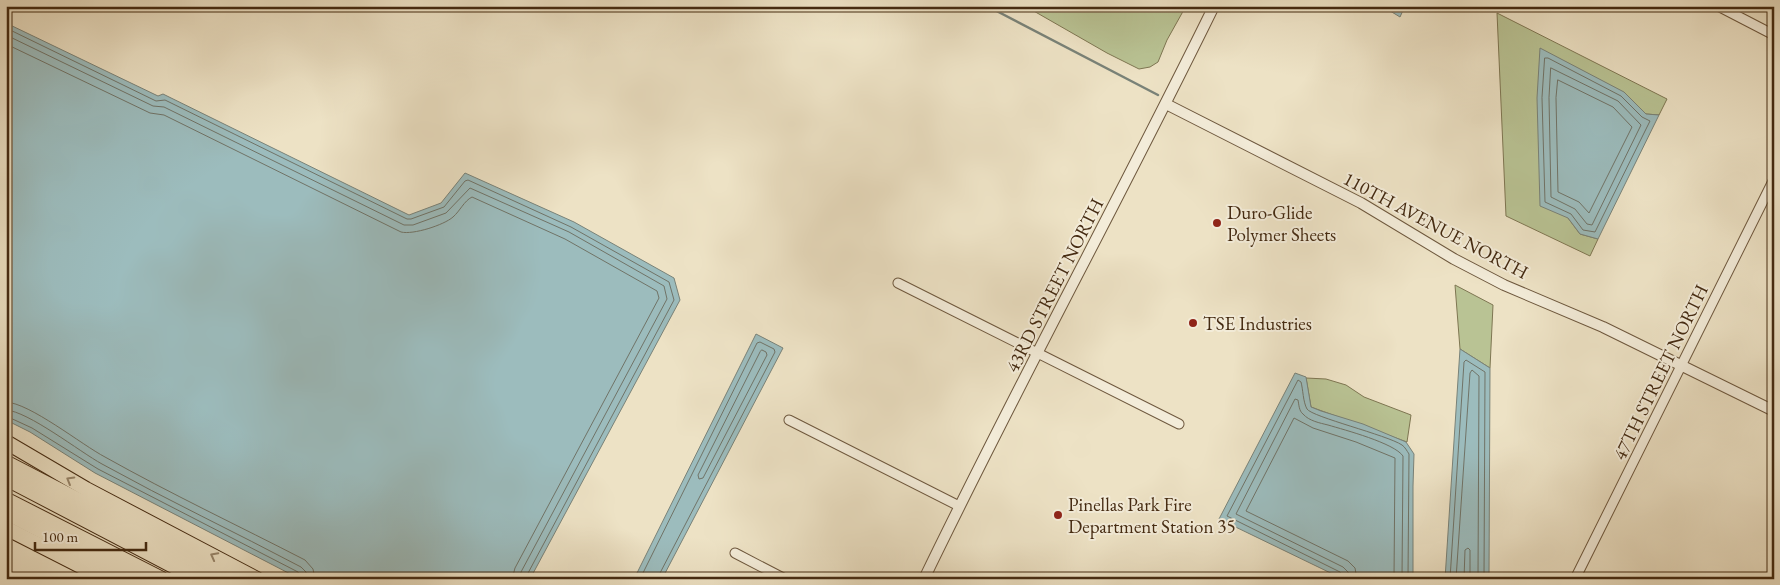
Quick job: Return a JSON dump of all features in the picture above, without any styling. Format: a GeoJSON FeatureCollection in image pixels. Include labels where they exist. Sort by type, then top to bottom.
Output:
{"type":"FeatureCollection","features":[{"type":"Feature","properties":{"kind":"highway"},"geometry":{"type":"LineString","coordinates":[[6,463],[230,579]]}},
{"type":"Feature","properties":{"kind":"highway"},"geometry":{"type":"LineString","coordinates":[[6,478],[200,579]]}},
{"type":"Feature","properties":{"kind":"highway"},"geometry":{"type":"LineString","coordinates":[[6,500],[161,579]]}},
{"type":"Feature","properties":{"kind":"highway"},"geometry":{"type":"LineString","coordinates":[[6,512],[135,579]]}},
{"type":"Feature","properties":{"kind":"main road"},"geometry":{"type":"LineString","coordinates":[[6,442],[86,489],[257,579]]}},
{"type":"Feature","properties":{"kind":"main road"},"geometry":{"type":"LineString","coordinates":[[6,528],[106,579]]}},
{"type":"Feature","properties":{"kind":"street","name":"43RD STREET NORTH"},"geometry":{"type":"LineString","coordinates":[[924,579],[959,506],[1166,104],[1214,6]]}},
{"type":"Feature","properties":{"kind":"street"},"geometry":{"type":"LineString","coordinates":[[1718,6],[1774,34]]}},
{"type":"Feature","properties":{"kind":"street","name":"110TH AVENUE NORTH"},"geometry":{"type":"LineString","coordinates":[[1166,104],[1360,204],[1454,259],[1504,285],[1603,327],[1774,411]]}},
{"type":"Feature","properties":{"kind":"street","name":"47TH STREET NORTH"},"geometry":{"type":"LineString","coordinates":[[1575,579],[1774,180]]}},
{"type":"Feature","properties":{"kind":"street"},"geometry":{"type":"LineString","coordinates":[[898,283],[1179,424]]}},
{"type":"Feature","properties":{"kind":"street"},"geometry":{"type":"LineString","coordinates":[[789,420],[959,506]]}},
{"type":"Feature","properties":{"kind":"street"},"geometry":{"type":"LineString","coordinates":[[735,553],[785,579]]}},
{"type":"Feature","properties":{"kind":"green space"},"geometry":{"type":"Polygon","coordinates":[[[1025,6],[1186,6],[1167,40],[1158,62],[1150,67],[1139,69],[1025,6]]]}},
{"type":"Feature","properties":{"kind":"green space"},"geometry":{"type":"Polygon","coordinates":[[[1497,13],[1667,99],[1659,115],[1646,114],[1624,92],[1568,218],[1580,234],[1598,239],[1590,256],[1506,216],[1497,13]]]}},
{"type":"Feature","properties":{"kind":"green space"},"geometry":{"type":"Polygon","coordinates":[[[1455,285],[1493,305],[1490,368],[1460,349],[1455,285]]]}},
{"type":"Feature","properties":{"kind":"green space"},"geometry":{"type":"Polygon","coordinates":[[[1306,378],[1326,379],[1346,385],[1364,397],[1411,415],[1407,442],[1311,407],[1306,378]]]}},
{"type":"Feature","properties":{"kind":"water"},"geometry":{"type":"Polygon","coordinates":[[[1382,6],[1405,6],[1400,17],[1382,6]]]}},
{"type":"Feature","properties":{"kind":"water"},"geometry":{"type":"Polygon","coordinates":[[[6,23],[158,96],[163,94],[409,215],[441,203],[465,173],[574,222],[674,278],[680,300],[530,579],[300,579],[95,473],[30,432],[6,420],[6,23]]]}},
{"type":"Feature","properties":{"kind":"water"},"geometry":{"type":"Polygon","coordinates":[[[1540,48],[1624,92],[1646,114],[1659,115],[1598,239],[1580,234],[1568,218],[1540,206],[1537,98],[1540,48]]]}},
{"type":"Feature","properties":{"kind":"water"},"geometry":{"type":"Polygon","coordinates":[[[756,334],[783,348],[662,579],[634,579],[756,334]]]}},
{"type":"Feature","properties":{"kind":"water"},"geometry":{"type":"Polygon","coordinates":[[[1460,349],[1490,368],[1489,579],[1445,579],[1460,349]]]}},
{"type":"Feature","properties":{"kind":"water"},"geometry":{"type":"Polygon","coordinates":[[[1295,373],[1306,377],[1311,407],[1363,424],[1406,442],[1414,454],[1413,579],[1343,579],[1219,519],[1295,373]]]}},
{"type":"Feature","properties":{"kind":"waterway"},"geometry":{"type":"LineString","coordinates":[[987,6],[1158,95]]}},
{"type":"Feature","properties":{"kind":"place","name":"Duro-Glide Polymer Sheets"},"geometry":{"type":"Point","coordinates":[1217,223]}},
{"type":"Feature","properties":{"kind":"place","name":"TSE Industries"},"geometry":{"type":"Point","coordinates":[1193,323]}},
{"type":"Feature","properties":{"kind":"place","name":"Pinellas Park Fire Department Station 35"},"geometry":{"type":"Point","coordinates":[1058,515]}}]}
